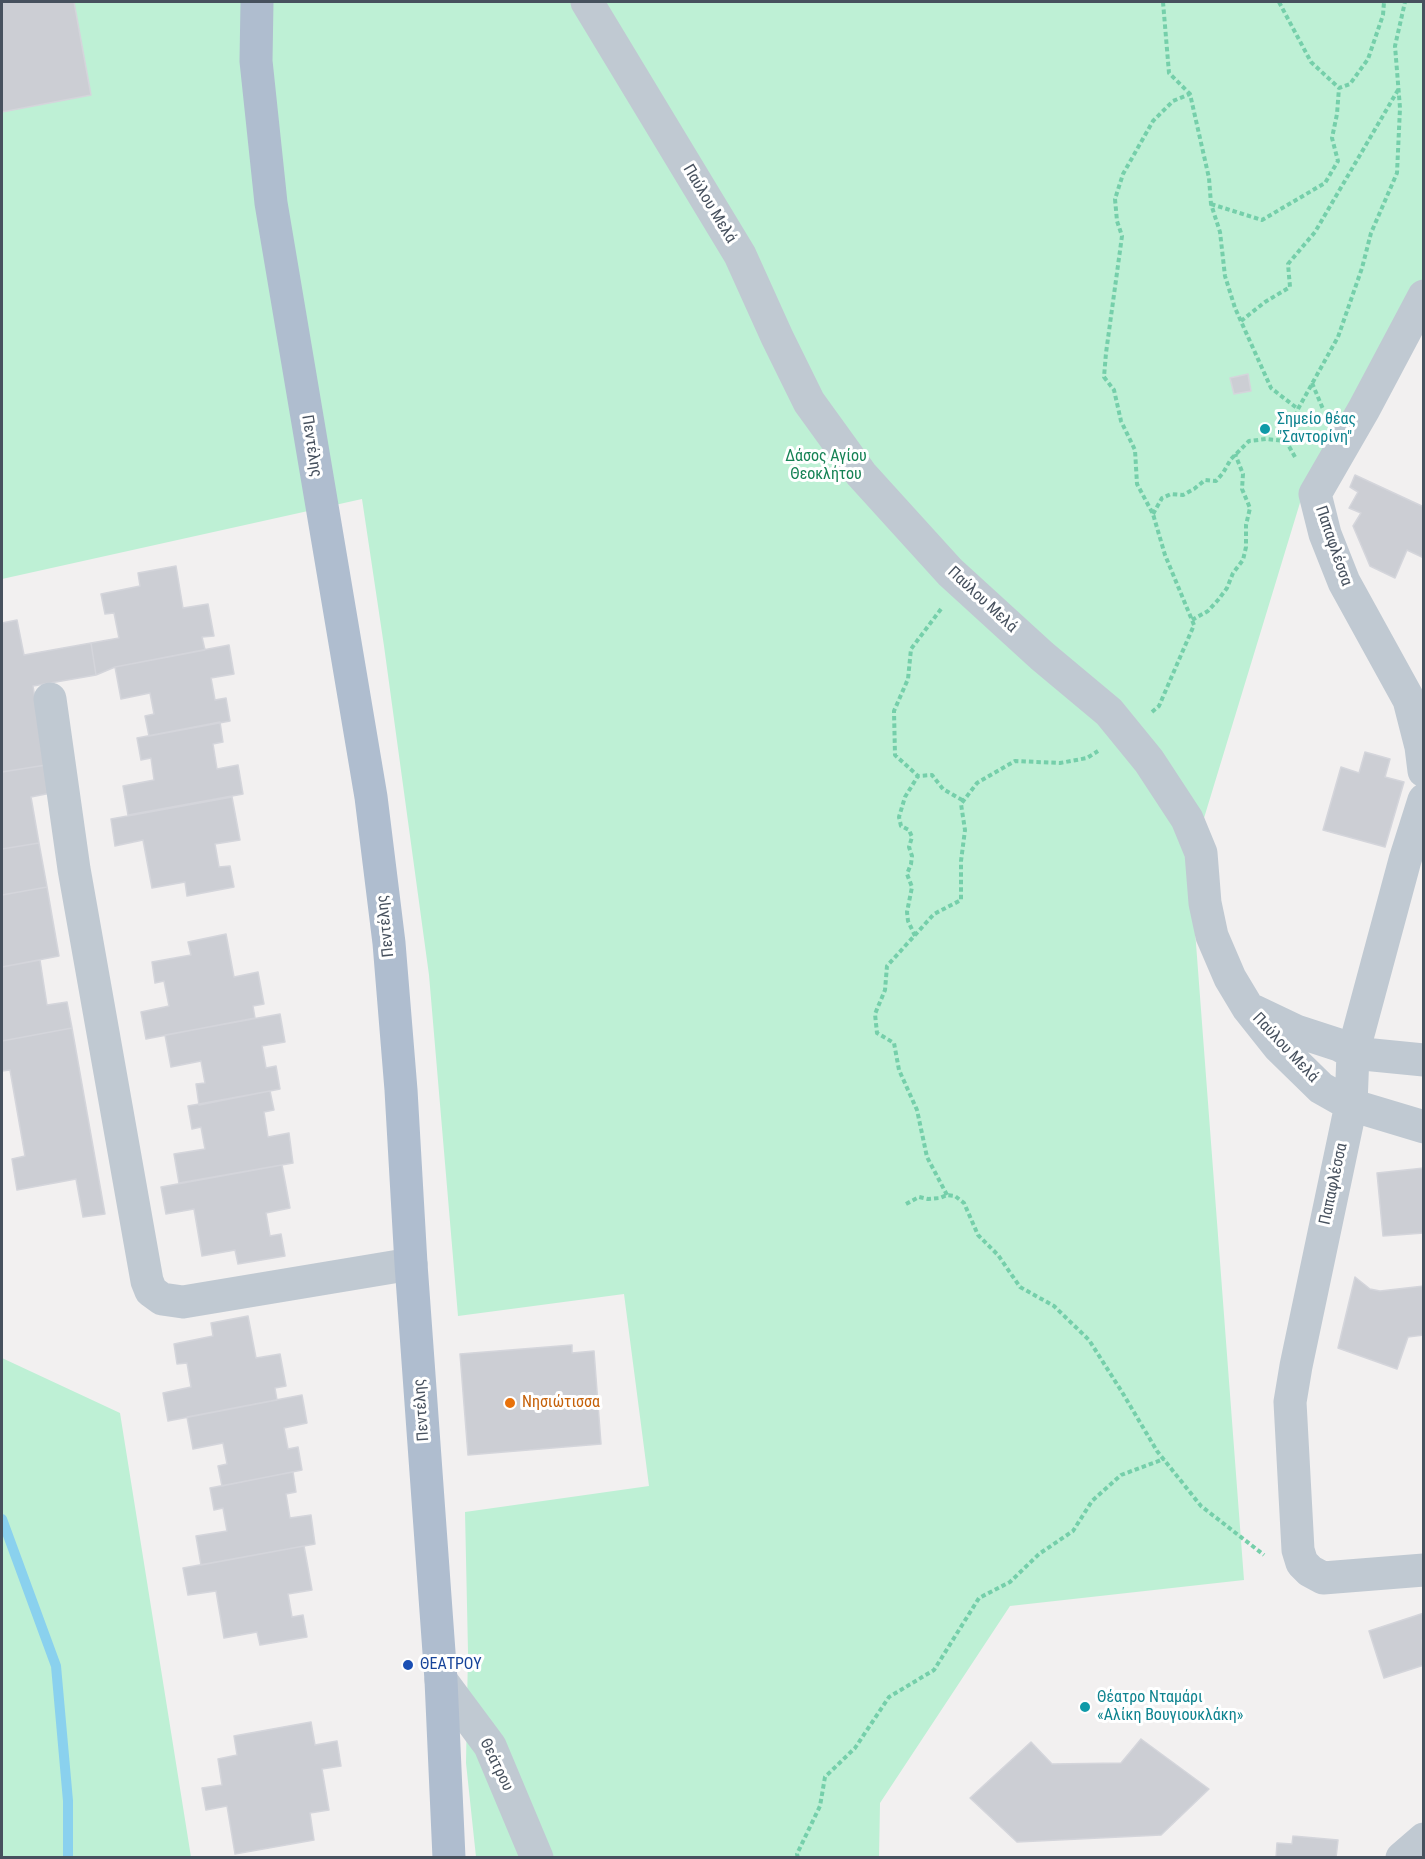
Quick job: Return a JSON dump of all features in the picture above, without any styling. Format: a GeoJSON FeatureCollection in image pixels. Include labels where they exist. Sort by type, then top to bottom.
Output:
{"type":"FeatureCollection","features":[{"type":"Feature","properties":{"kind":"main road","name":"Πεντέλης"},"geometry":{"type":"LineString","coordinates":[[257,2],[256,61],[271,203],[369,786],[389,944],[441,1680],[449,1857]]}},
{"type":"Feature","properties":{"kind":"street","name":"Παύλου Μελά"},"geometry":{"type":"LineString","coordinates":[[587,2],[740,255],[809,402],[861,474],[950,572],[1042,656],[1109,712],[1149,761],[1187,819],[1200,853],[1205,903],[1212,936],[1230,978],[1248,1008],[1279,1047],[1321,1088],[1351,1105],[1424,1127]]}},
{"type":"Feature","properties":{"kind":"street","name":"Παπαφλέσσα"},"geometry":{"type":"LineString","coordinates":[[1424,296],[1364,409],[1315,494],[1325,534],[1344,582],[1409,700],[1421,747],[1424,771]]}},
{"type":"Feature","properties":{"kind":"street"},"geometry":{"type":"LineString","coordinates":[[50,699],[74,869],[147,1281],[151,1291],[162,1299],[183,1302],[411,1264]]}},
{"type":"Feature","properties":{"kind":"street","name":"Παπαφλέσσα"},"geometry":{"type":"LineString","coordinates":[[1306,1567],[1298,1550],[1290,1402],[1351,1105],[1353,1053],[1405,860],[1424,800]]}},
{"type":"Feature","properties":{"kind":"street"},"geometry":{"type":"LineString","coordinates":[[1248,1008],[1296,1030],[1339,1045],[1353,1053],[1424,1060]]}},
{"type":"Feature","properties":{"kind":"street"},"geometry":{"type":"LineString","coordinates":[[1306,1567],[1323,1578],[1424,1569]]}},
{"type":"Feature","properties":{"kind":"street","name":"Θεάτρου"},"geometry":{"type":"LineString","coordinates":[[441,1680],[490,1746],[537,1857]]}},
{"type":"Feature","properties":{"kind":"street"},"geometry":{"type":"LineString","coordinates":[[1402,1857],[1424,1839]]}},
{"type":"Feature","properties":{"kind":"path"},"geometry":{"type":"LineString","coordinates":[[1163,2],[1169,73],[1190,94],[1209,178],[1211,204],[1220,232],[1225,276],[1234,308],[1270,388],[1298,409]]}},
{"type":"Feature","properties":{"kind":"path"},"geometry":{"type":"LineString","coordinates":[[1279,2],[1311,62],[1339,88]]}},
{"type":"Feature","properties":{"kind":"path"},"geometry":{"type":"LineString","coordinates":[[1339,88],[1350,84],[1368,59],[1383,15],[1384,2]]}},
{"type":"Feature","properties":{"kind":"path"},"geometry":{"type":"LineString","coordinates":[[1153,514],[1162,498],[1171,494],[1184,495],[1204,480],[1216,481],[1235,454],[1249,441],[1266,439],[1286,441],[1298,409],[1338,337],[1362,268],[1371,233],[1397,173],[1400,108],[1395,46],[1405,2]]}},
{"type":"Feature","properties":{"kind":"path"},"geometry":{"type":"LineString","coordinates":[[1211,204],[1262,220],[1325,183],[1338,161],[1332,138],[1339,88]]}},
{"type":"Feature","properties":{"kind":"path"},"geometry":{"type":"LineString","coordinates":[[1241,321],[1265,302],[1290,287],[1288,264],[1315,232],[1399,89]]}},
{"type":"Feature","properties":{"kind":"path"},"geometry":{"type":"LineString","coordinates":[[947,1195],[927,1157],[917,1110],[899,1070],[894,1043],[877,1033],[875,1014],[885,990],[887,966],[934,914],[961,900],[961,861],[966,830],[961,804],[977,783],[1015,761],[1060,762],[1087,758],[1127,734],[1159,706],[1194,625],[1165,555],[1153,514],[1137,484],[1135,450],[1121,421],[1114,390],[1104,377],[1122,236],[1117,221],[1115,199],[1122,174],[1153,121],[1173,101],[1190,94]]}},
{"type":"Feature","properties":{"kind":"path"},"geometry":{"type":"LineString","coordinates":[[1192,620],[1208,611],[1218,600],[1243,560],[1250,508],[1242,489],[1243,474],[1235,454]]}},
{"type":"Feature","properties":{"kind":"path"},"geometry":{"type":"LineString","coordinates":[[964,801],[943,789],[932,775],[918,776],[895,755],[894,711],[908,679],[911,648],[940,610],[965,586]]}},
{"type":"Feature","properties":{"kind":"path"},"geometry":{"type":"LineString","coordinates":[[915,936],[908,921],[907,912],[912,887],[907,874],[912,856],[909,847],[912,837],[909,830],[901,826],[899,817],[905,797],[918,776]]}},
{"type":"Feature","properties":{"kind":"path"},"geometry":{"type":"LineString","coordinates":[[906,1204],[919,1197],[928,1199],[947,1195],[955,1196],[964,1203],[978,1235],[998,1255],[1020,1287],[1054,1305],[1089,1340],[1157,1450],[1201,1506],[1264,1555],[1306,1567]]}},
{"type":"Feature","properties":{"kind":"path"},"geometry":{"type":"LineString","coordinates":[[798,1857],[797,1854],[820,1806],[825,1777],[855,1748],[889,1697],[934,1670],[979,1598],[1010,1582],[1040,1554],[1073,1531],[1092,1501],[1121,1475],[1164,1459]]}},
{"type":"Feature","properties":{"kind":"green space","name":"Δάσος Αγίου Θεοκλήτου"},"geometry":{"type":"Polygon","coordinates":[[[2,2],[1423,2],[1423,285],[1306,483],[1190,864],[1244,1580],[1010,1606],[880,1803],[879,1857],[476,1857],[466,1763],[468,1652],[465,1512],[649,1486],[624,1294],[458,1316],[429,975],[362,499],[2,579],[2,2]]]}},
{"type":"Feature","properties":{"kind":"green space"},"geometry":{"type":"Polygon","coordinates":[[[2,1358],[120,1413],[191,1857],[2,1857],[2,1358]]]}},
{"type":"Feature","properties":{"kind":"building"},"geometry":{"type":"Polygon","coordinates":[[[2,2],[74,2],[91,95],[2,112],[2,2]]]}},
{"type":"Feature","properties":{"kind":"building"},"geometry":{"type":"Polygon","coordinates":[[[1248,374],[1251,391],[1234,394],[1230,378],[1248,374]]]}},
{"type":"Feature","properties":{"kind":"building"},"geometry":{"type":"Polygon","coordinates":[[[1355,475],[1424,507],[1424,558],[1407,550],[1395,578],[1370,566],[1353,526],[1361,513],[1349,508],[1358,492],[1350,487],[1355,475]]]}},
{"type":"Feature","properties":{"kind":"building"},"geometry":{"type":"Polygon","coordinates":[[[176,566],[183,608],[208,604],[214,636],[202,637],[205,650],[115,667],[96,675],[91,643],[119,638],[114,613],[105,614],[101,594],[140,586],[138,573],[176,566]]]}},
{"type":"Feature","properties":{"kind":"building"},"geometry":{"type":"Polygon","coordinates":[[[17,620],[24,655],[91,643],[96,675],[33,686],[46,765],[2,772],[2,623],[17,620]]]}},
{"type":"Feature","properties":{"kind":"building"},"geometry":{"type":"Polygon","coordinates":[[[229,645],[234,674],[211,678],[215,700],[226,698],[230,721],[149,736],[145,716],[154,714],[150,693],[121,699],[115,667],[229,645]]]}},
{"type":"Feature","properties":{"kind":"building"},"geometry":{"type":"Polygon","coordinates":[[[220,722],[223,742],[213,744],[217,769],[238,765],[243,794],[128,815],[123,786],[154,780],[151,758],[141,760],[137,738],[220,722]]]}},
{"type":"Feature","properties":{"kind":"building"},"geometry":{"type":"Polygon","coordinates":[[[1365,752],[1390,759],[1385,777],[1404,782],[1385,847],[1323,830],[1341,767],[1359,773],[1365,752]]]}},
{"type":"Feature","properties":{"kind":"building"},"geometry":{"type":"Polygon","coordinates":[[[46,765],[51,793],[31,797],[39,843],[2,849],[2,772],[46,765]]]}},
{"type":"Feature","properties":{"kind":"building"},"geometry":{"type":"Polygon","coordinates":[[[232,797],[240,840],[215,844],[219,867],[230,866],[234,887],[187,896],[185,882],[152,888],[143,840],[115,846],[111,819],[232,797]]]}},
{"type":"Feature","properties":{"kind":"building"},"geometry":{"type":"Polygon","coordinates":[[[39,843],[47,887],[2,895],[2,849],[39,843]]]}},
{"type":"Feature","properties":{"kind":"building"},"geometry":{"type":"Polygon","coordinates":[[[47,887],[59,956],[2,967],[2,895],[47,887]]]}},
{"type":"Feature","properties":{"kind":"building"},"geometry":{"type":"Polygon","coordinates":[[[226,934],[234,977],[258,972],[264,1004],[253,1006],[255,1018],[146,1039],[141,1012],[169,1006],[164,981],[155,983],[152,962],[191,955],[188,942],[226,934]]]}},
{"type":"Feature","properties":{"kind":"building"},"geometry":{"type":"Polygon","coordinates":[[[40,960],[47,1005],[67,1002],[72,1028],[2,1041],[2,967],[40,960]]]}},
{"type":"Feature","properties":{"kind":"building"},"geometry":{"type":"Polygon","coordinates":[[[280,1014],[285,1042],[262,1046],[266,1068],[276,1066],[280,1089],[199,1105],[196,1084],[205,1083],[201,1061],[171,1067],[165,1035],[280,1014]]]}},
{"type":"Feature","properties":{"kind":"building"},"geometry":{"type":"Polygon","coordinates":[[[72,1028],[105,1214],[83,1217],[76,1179],[17,1190],[12,1159],[25,1156],[10,1070],[2,1071],[2,1041],[72,1028]]]}},
{"type":"Feature","properties":{"kind":"building"},"geometry":{"type":"Polygon","coordinates":[[[270,1091],[274,1110],[264,1112],[268,1137],[289,1133],[293,1163],[179,1183],[174,1154],[205,1149],[201,1127],[192,1129],[188,1106],[270,1091]]]}},
{"type":"Feature","properties":{"kind":"building"},"geometry":{"type":"Polygon","coordinates":[[[282,1165],[290,1208],[266,1213],[270,1236],[281,1234],[285,1256],[238,1264],[235,1250],[202,1256],[194,1209],[166,1214],[161,1187],[282,1165]]]}},
{"type":"Feature","properties":{"kind":"building"},"geometry":{"type":"Polygon","coordinates":[[[1424,1168],[1424,1233],[1383,1236],[1377,1173],[1424,1168]]]}},
{"type":"Feature","properties":{"kind":"building"},"geometry":{"type":"Polygon","coordinates":[[[1355,1277],[1370,1289],[1380,1291],[1424,1286],[1424,1335],[1408,1337],[1397,1369],[1338,1348],[1355,1277]]]}},
{"type":"Feature","properties":{"kind":"building"},"geometry":{"type":"Polygon","coordinates":[[[248,1316],[256,1358],[280,1354],[286,1386],[275,1388],[277,1400],[168,1421],[163,1393],[191,1387],[187,1363],[177,1364],[174,1344],[213,1336],[211,1323],[248,1316]]]}},
{"type":"Feature","properties":{"kind":"building"},"geometry":{"type":"Polygon","coordinates":[[[572,1345],[572,1353],[594,1351],[601,1444],[468,1455],[460,1354],[572,1345]]]}},
{"type":"Feature","properties":{"kind":"building"},"geometry":{"type":"Polygon","coordinates":[[[302,1395],[307,1423],[284,1428],[288,1449],[298,1447],[302,1470],[222,1486],[218,1466],[227,1464],[223,1443],[193,1449],[187,1417],[302,1395]]]}},
{"type":"Feature","properties":{"kind":"building"},"geometry":{"type":"Polygon","coordinates":[[[293,1472],[296,1492],[286,1494],[290,1518],[311,1515],[315,1544],[201,1565],[196,1536],[227,1531],[223,1508],[214,1510],[210,1488],[293,1472]]]}},
{"type":"Feature","properties":{"kind":"building"},"geometry":{"type":"Polygon","coordinates":[[[304,1546],[312,1590],[288,1594],[292,1617],[303,1615],[307,1637],[260,1645],[257,1632],[224,1638],[216,1591],[188,1595],[183,1568],[304,1546]]]}},
{"type":"Feature","properties":{"kind":"building"},"geometry":{"type":"Polygon","coordinates":[[[1424,1613],[1424,1640],[1422,1640],[1424,1665],[1384,1678],[1369,1631],[1424,1613]]]}},
{"type":"Feature","properties":{"kind":"building"},"geometry":{"type":"Polygon","coordinates":[[[311,1722],[315,1745],[337,1741],[341,1766],[322,1769],[329,1810],[310,1813],[314,1840],[235,1854],[227,1806],[206,1810],[202,1788],[222,1785],[218,1759],[237,1755],[234,1736],[311,1722]]]}},
{"type":"Feature","properties":{"kind":"building","name":"Θέατρο Νταμάρι «Αλίκη Βουγιουκλάκη»"},"geometry":{"type":"Polygon","coordinates":[[[1141,1739],[1209,1789],[1161,1835],[1017,1842],[970,1798],[1031,1742],[1052,1764],[1121,1763],[1141,1739]]]}},
{"type":"Feature","properties":{"kind":"building"},"geometry":{"type":"Polygon","coordinates":[[[1293,1836],[1338,1840],[1336,1858],[1276,1858],[1277,1843],[1292,1844],[1293,1836]]]}},
{"type":"Feature","properties":{"kind":"waterway"},"geometry":{"type":"LineString","coordinates":[[2,1519],[56,1666],[68,1801],[68,1858]]}},
{"type":"Feature","properties":{"kind":"place","name":"Σημείο θέας \"Σαντορίνη\""},"geometry":{"type":"Point","coordinates":[1265,429]}},
{"type":"Feature","properties":{"kind":"place","name":"Νησιώτισσα"},"geometry":{"type":"Point","coordinates":[510,1403]}},
{"type":"Feature","properties":{"kind":"place","name":"ΘΕΑΤΡΟΥ"},"geometry":{"type":"Point","coordinates":[408,1665]}},
{"type":"Feature","properties":{"kind":"place","name":"Θέατρο Νταμάρι «Αλίκη Βουγιουκλάκη»"},"geometry":{"type":"Point","coordinates":[1085,1707]}}]}
